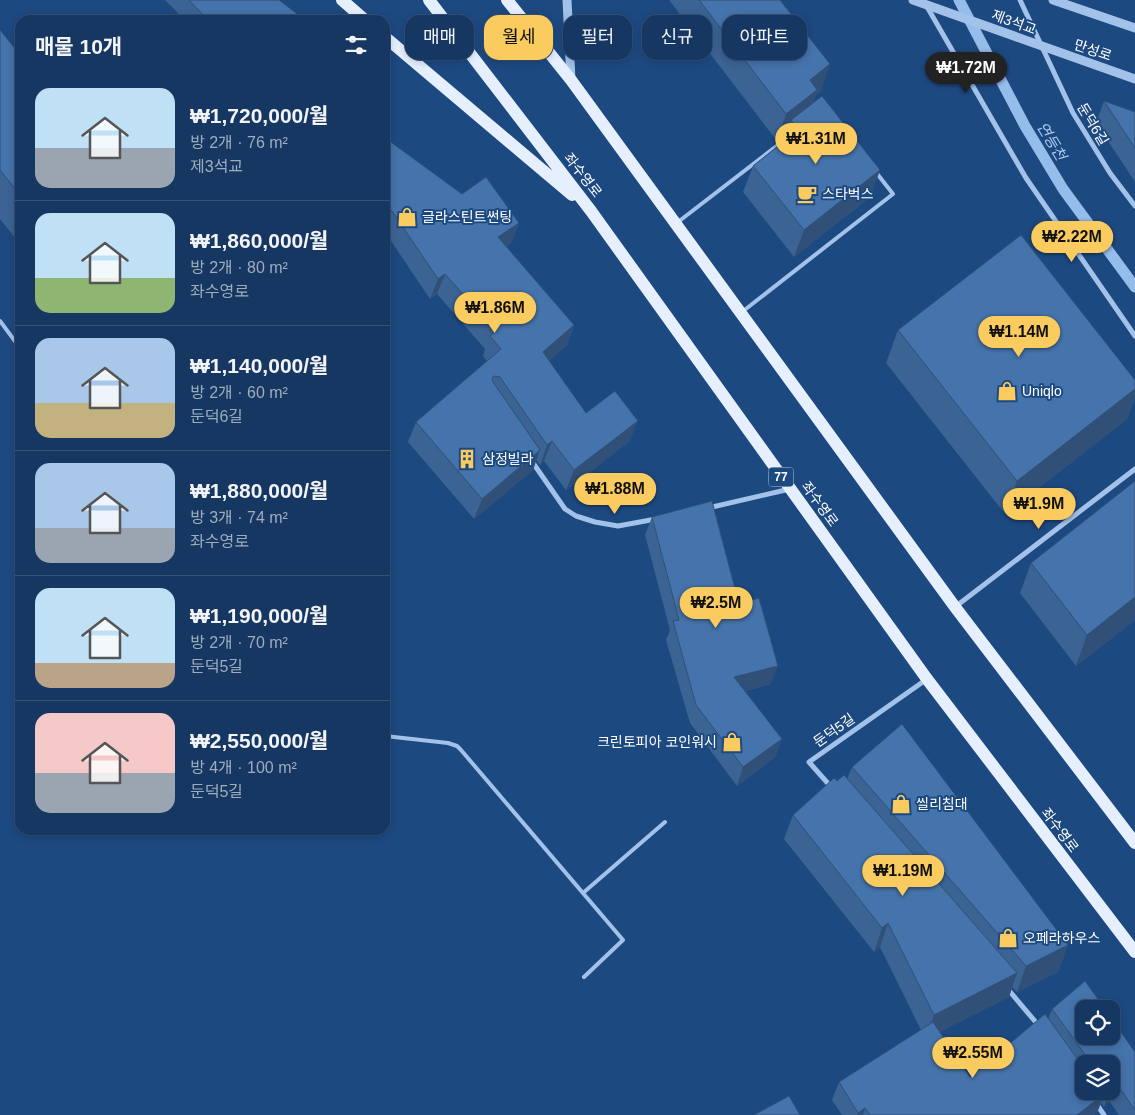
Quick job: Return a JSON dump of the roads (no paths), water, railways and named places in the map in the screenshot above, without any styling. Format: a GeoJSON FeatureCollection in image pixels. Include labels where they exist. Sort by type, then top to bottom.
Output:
{"type":"FeatureCollection","features":[{"type":"Feature","properties":{"kind":"main road"},"geometry":{"type":"LineString","coordinates":[[342,0],[360,15]]}},
{"type":"Feature","properties":{"kind":"main road","name":"좌수영로"},"geometry":{"type":"LineString","coordinates":[[429,0],[591,211],[926,679],[1135,952]]}},
{"type":"Feature","properties":{"kind":"main road"},"geometry":{"type":"LineString","coordinates":[[507,0],[571,80],[955,606],[1135,843]]}},
{"type":"Feature","properties":{"kind":"main road"},"geometry":{"type":"LineString","coordinates":[[390,41],[591,211]]}},
{"type":"Feature","properties":{"kind":"street"},"geometry":{"type":"LineString","coordinates":[[568,0],[571,80]]}},
{"type":"Feature","properties":{"kind":"street"},"geometry":{"type":"LineString","coordinates":[[913,0],[924,2],[1026,178],[1135,336]]}},
{"type":"Feature","properties":{"kind":"street","name":"둔덕6길"},"geometry":{"type":"LineString","coordinates":[[1020,0],[1073,113],[1110,173],[1135,206]]}},
{"type":"Feature","properties":{"kind":"street"},"geometry":{"type":"LineString","coordinates":[[1053,0],[1135,28]]}},
{"type":"Feature","properties":{"kind":"street","name":"제3석교"},"geometry":{"type":"LineString","coordinates":[[924,2],[1042,47]]}},
{"type":"Feature","properties":{"kind":"street","name":"만성로"},"geometry":{"type":"LineString","coordinates":[[1042,47],[1135,80]]}},
{"type":"Feature","properties":{"kind":"street"},"geometry":{"type":"LineString","coordinates":[[527,454],[565,509],[576,516],[618,526],[638,524],[666,517]]}},
{"type":"Feature","properties":{"kind":"street"},"geometry":{"type":"LineString","coordinates":[[955,606],[1135,469]]}},
{"type":"Feature","properties":{"kind":"street"},"geometry":{"type":"LineString","coordinates":[[704,508],[790,489]]}},
{"type":"Feature","properties":{"kind":"street","name":"둔덕5길"},"geometry":{"type":"LineString","coordinates":[[835,791],[809,762],[926,679]]}},
{"type":"Feature","properties":{"kind":"street"},"geometry":{"type":"LineString","coordinates":[[1003,984],[1041,1028]]}},
{"type":"Feature","properties":{"kind":"street"},"geometry":{"type":"LineString","coordinates":[[1094,1100],[1104,1115]]}},
{"type":"Feature","properties":{"kind":"lane"},"geometry":{"type":"LineString","coordinates":[[676,224],[794,132]]}},
{"type":"Feature","properties":{"kind":"lane"},"geometry":{"type":"LineString","coordinates":[[740,313],[893,194],[874,170]]}},
{"type":"Feature","properties":{"kind":"lane"},"geometry":{"type":"LineString","coordinates":[[0,321],[15,341]]}},
{"type":"Feature","properties":{"kind":"lane"},"geometry":{"type":"LineString","coordinates":[[390,737],[448,743],[458,746],[623,940],[584,977]]}},
{"type":"Feature","properties":{"kind":"lane"},"geometry":{"type":"LineString","coordinates":[[583,893],[665,822]]}},
{"type":"Feature","properties":{"kind":"waterway","name":"연등천"},"geometry":{"type":"LineString","coordinates":[[959,0],[1025,126],[1063,189],[1135,287]]}},
{"type":"Feature","properties":{"kind":"place","name":"스타벅스"},"geometry":{"type":"Point","coordinates":[807,194]}},
{"type":"Feature","properties":{"kind":"place","name":"글라스틴트썬팅"},"geometry":{"type":"Point","coordinates":[407,217]}},
{"type":"Feature","properties":{"kind":"place","name":"Uniqlo"},"geometry":{"type":"Point","coordinates":[1007,391]}},
{"type":"Feature","properties":{"kind":"place","name":"삼정빌라"},"geometry":{"type":"Point","coordinates":[467,459]}},
{"type":"Feature","properties":{"kind":"place","name":"크린토피아 코인워시"},"geometry":{"type":"Point","coordinates":[732,742]}},
{"type":"Feature","properties":{"kind":"place","name":"씰리침대"},"geometry":{"type":"Point","coordinates":[901,804]}},
{"type":"Feature","properties":{"kind":"place","name":"오페라하우스"},"geometry":{"type":"Point","coordinates":[1008,938]}}]}
